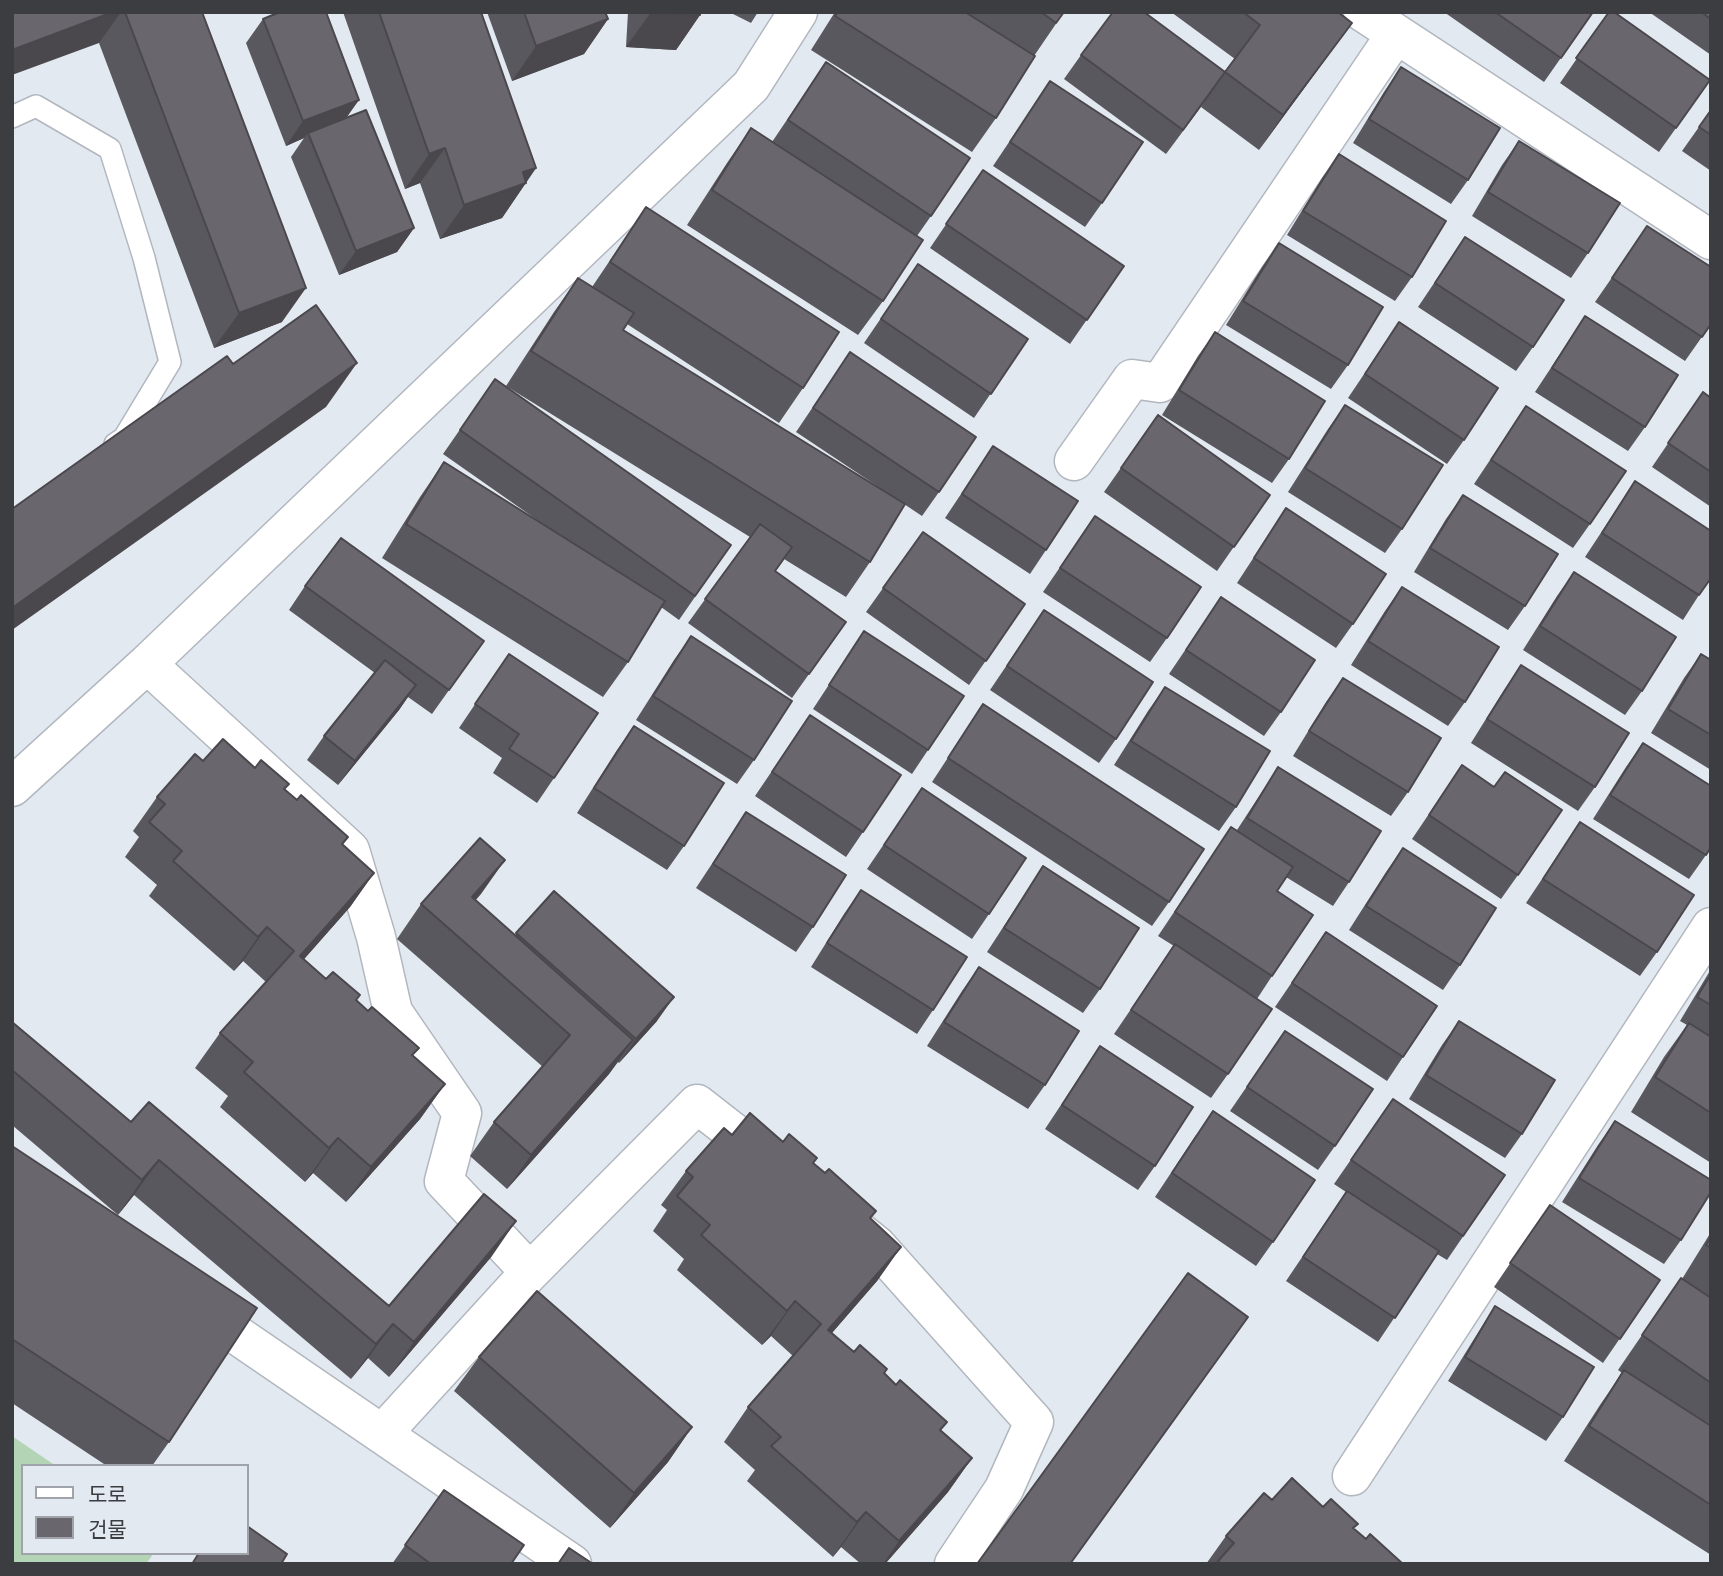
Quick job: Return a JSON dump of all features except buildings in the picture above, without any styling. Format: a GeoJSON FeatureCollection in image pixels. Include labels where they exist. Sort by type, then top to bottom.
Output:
{"type":"FeatureCollection","features":[{"type":"Feature","properties":{"kind":"street"},"geometry":{"type":"LineString","coordinates":[[12,788],[148,664],[751,86],[797,12]]}},
{"type":"Feature","properties":{"kind":"street"},"geometry":{"type":"LineString","coordinates":[[1363,12],[1711,240]]}},
{"type":"Feature","properties":{"kind":"street"},"geometry":{"type":"LineString","coordinates":[[1074,461],[1132,379],[1160,383],[1396,34]]}},
{"type":"Feature","properties":{"kind":"street"},"geometry":{"type":"LineString","coordinates":[[148,664],[350,850],[376,937],[393,1012],[462,1113],[444,1181],[530,1272]]}},
{"type":"Feature","properties":{"kind":"street"},"geometry":{"type":"LineString","coordinates":[[1352,1476],[1711,926]]}},
{"type":"Feature","properties":{"kind":"street"},"geometry":{"type":"LineString","coordinates":[[382,1434],[530,1272],[697,1104],[876,1245],[1034,1422],[1004,1489],[954,1564]]}},
{"type":"Feature","properties":{"kind":"street"},"geometry":{"type":"LineString","coordinates":[[162,1284],[572,1564]]}},
{"type":"Feature","properties":{"kind":"lane"},"geometry":{"type":"LineString","coordinates":[[12,117],[36,106],[110,149],[144,258],[170,362],[124,438],[102,453]]}},
{"type":"Feature","properties":{"kind":"green space"},"geometry":{"type":"Polygon","coordinates":[[[12,1436],[53,1464],[21,1464],[21,1555],[153,1555],[146,1564],[12,1564],[12,1436]]]}}]}
